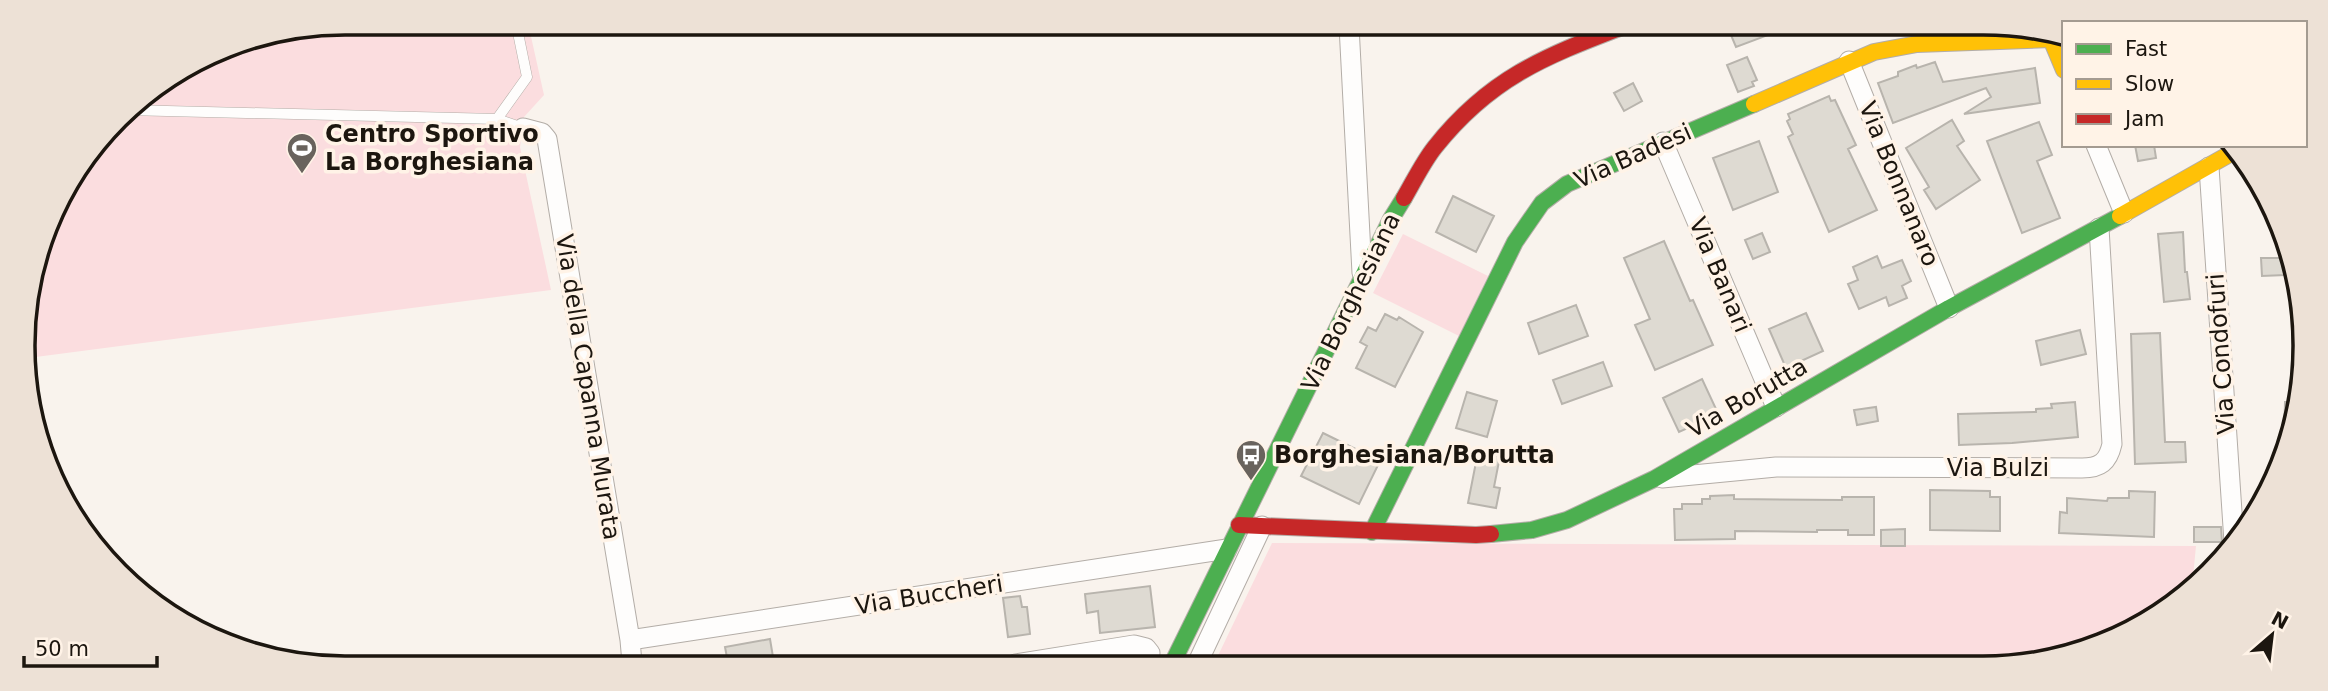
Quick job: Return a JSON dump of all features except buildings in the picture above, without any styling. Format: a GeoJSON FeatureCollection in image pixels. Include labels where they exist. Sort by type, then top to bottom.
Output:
{"type":"FeatureCollection","features":[{"type":"Feature","properties":{"kind":"street"},"geometry":{"type":"LineString","coordinates":[[1349,35],[1362,278]]}},
{"type":"Feature","properties":{"kind":"street","name":"Via Borghesiana"},"geometry":{"type":"LineString","coordinates":[[1175,656],[1391,219],[1427,157],[1446,132],[1495,86],[1529,65],[1601,35]]}},
{"type":"Feature","properties":{"kind":"street","name":"Via Badesi"},"geometry":{"type":"LineString","coordinates":[[1372,532],[1516,242],[1530,218],[1554,193],[1576,178],[1874,52],[1917,44],[2035,40]]}},
{"type":"Feature","properties":{"kind":"street","name":"Via Bonnanaro"},"geometry":{"type":"LineString","coordinates":[[1849,61],[1949,307]]}},
{"type":"Feature","properties":{"kind":"street","name":"Via della Capanna Murata"},"geometry":{"type":"LineString","coordinates":[[523,128],[541,133],[547,139],[631,656]]}},
{"type":"Feature","properties":{"kind":"street","name":"Via Banari"},"geometry":{"type":"LineString","coordinates":[[1664,142],[1776,407]]}},
{"type":"Feature","properties":{"kind":"street"},"geometry":{"type":"LineString","coordinates":[[2097,147],[2124,213]]}},
{"type":"Feature","properties":{"kind":"street","name":"Via Borutta"},"geometry":{"type":"LineString","coordinates":[[1239,525],[1476,535],[1532,530],[1579,515],[1654,479],[1949,307],[2099,228],[2228,155]]}},
{"type":"Feature","properties":{"kind":"street","name":"Via Condofuri"},"geometry":{"type":"LineString","coordinates":[[2209,167],[2233,529]]}},
{"type":"Feature","properties":{"kind":"street","name":"Via Bulzi"},"geometry":{"type":"LineString","coordinates":[[1654,479],[1776,467],[2082,468],[2100,465],[2108,457],[2112,444],[2099,228]]}},
{"type":"Feature","properties":{"kind":"street"},"geometry":{"type":"LineString","coordinates":[[1201,656],[1262,526]]}},
{"type":"Feature","properties":{"kind":"street","name":"Via Buccheri"},"geometry":{"type":"LineString","coordinates":[[630,640],[1227,549]]}},
{"type":"Feature","properties":{"kind":"street"},"geometry":{"type":"LineString","coordinates":[[1066,656],[1140,645],[1147,656]]}},
{"type":"Feature","properties":{"kind":"lane"},"geometry":{"type":"LineString","coordinates":[[497,119],[527,77],[518,35]]}},
{"type":"Feature","properties":{"kind":"lane"},"geometry":{"type":"LineString","coordinates":[[143,110],[497,119],[523,128]]}},
{"type":"Feature","properties":{"kind":"shaded area","name":"Centro Sportivo La Borghesiana"},"geometry":{"type":"Polygon","coordinates":[[[346,35],[531,35],[544,95],[524,117],[520,147],[551,290],[36,357],[38,305],[51,246],[67,208],[99,156],[141,112],[190,77],[246,51],[305,38],[346,35]]]}},
{"type":"Feature","properties":{"kind":"shaded area"},"geometry":{"type":"Polygon","coordinates":[[[1403,234],[1488,276],[1459,336],[1373,293],[1403,234]]]}},
{"type":"Feature","properties":{"kind":"shaded area"},"geometry":{"type":"Polygon","coordinates":[[[1272,543],[2196,546],[2193,573],[2155,604],[2120,624],[2082,640],[2023,653],[1982,656],[1218,656],[1272,543]]]}},
{"type":"Feature","properties":{"kind":"traffic: fast"},"geometry":{"type":"LineString","coordinates":[[1372,532],[1515,242],[1542,203],[1567,184],[1754,104]]}},
{"type":"Feature","properties":{"kind":"traffic: fast"},"geometry":{"type":"LineString","coordinates":[[1176,656],[1391,219],[1404,198]]}},
{"type":"Feature","properties":{"kind":"traffic: fast"},"geometry":{"type":"LineString","coordinates":[[1491,534],[1532,530],[1567,520],[1654,479],[1949,308],[2120,216]]}},
{"type":"Feature","properties":{"kind":"traffic: slow"},"geometry":{"type":"LineString","coordinates":[[1754,104],[1874,52],[1917,44],[2034,40]]}},
{"type":"Feature","properties":{"kind":"traffic: slow"},"geometry":{"type":"LineString","coordinates":[[2053,43],[2062,65]]}},
{"type":"Feature","properties":{"kind":"traffic: slow"},"geometry":{"type":"LineString","coordinates":[[2120,216],[2228,155]]}},
{"type":"Feature","properties":{"kind":"traffic: jam"},"geometry":{"type":"LineString","coordinates":[[1404,198],[1435,147],[1476,104],[1497,87],[1542,60],[1602,35]]}},
{"type":"Feature","properties":{"kind":"traffic: jam"},"geometry":{"type":"LineString","coordinates":[[1239,525],[1491,534]]}},
{"type":"Feature","properties":{"kind":"place","name":"Centro Sportivo La Borghesiana"},"geometry":{"type":"Point","coordinates":[302,175]}},
{"type":"Feature","properties":{"kind":"place","name":"Borghesiana/Borutta"},"geometry":{"type":"Point","coordinates":[1251,482]}}]}
